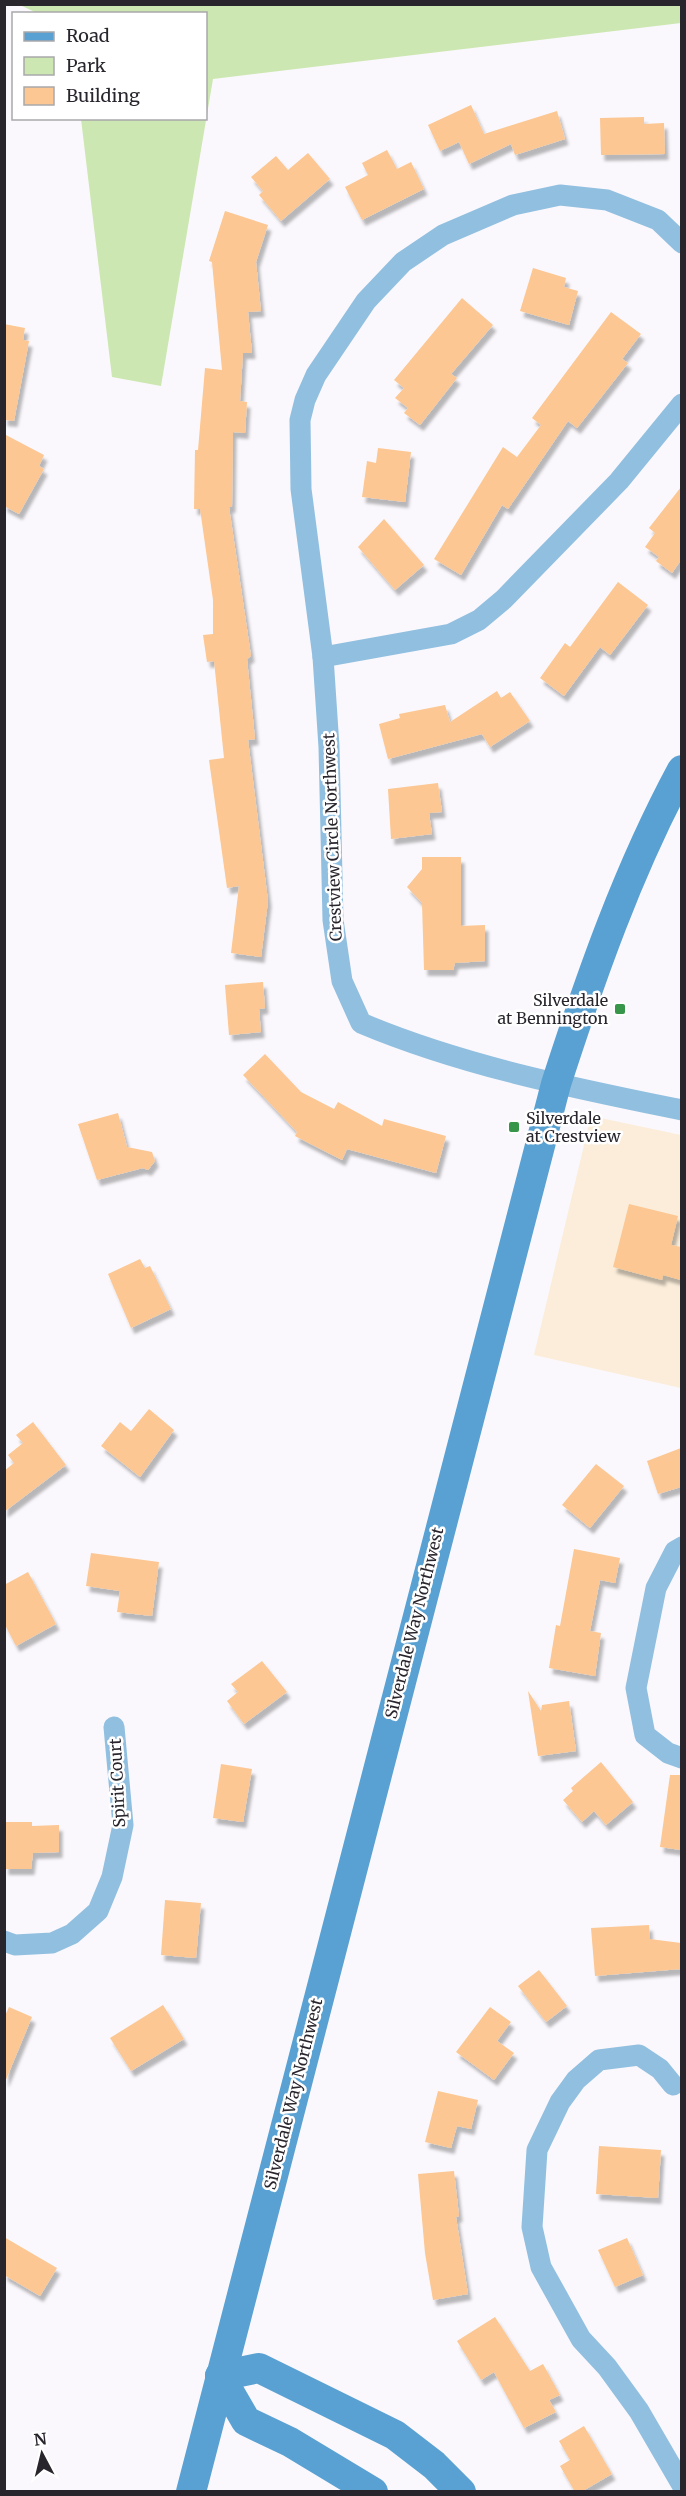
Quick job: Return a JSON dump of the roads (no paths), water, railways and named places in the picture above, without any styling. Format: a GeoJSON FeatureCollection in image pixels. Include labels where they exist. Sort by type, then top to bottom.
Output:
{"type":"FeatureCollection","features":[{"type":"Feature","properties":{"kind":"main road","name":"Silverdale Way Northwest"},"geometry":{"type":"LineString","coordinates":[[191,2492],[556,1084],[580,1006],[621,896],[681,770]]}},
{"type":"Feature","properties":{"kind":"main road"},"geometry":{"type":"LineString","coordinates":[[373,2492],[290,2442],[246,2421],[220,2376],[259,2368],[395,2435],[434,2465],[461,2492]]}},
{"type":"Feature","properties":{"kind":"street","name":"Crestview Circle Northwest"},"geometry":{"type":"LineString","coordinates":[[681,243],[658,220],[607,200],[560,195],[513,205],[443,235],[403,262],[366,301],[316,375],[305,400],[300,420],[302,489],[323,657],[329,747],[333,920],[342,981],[361,1023],[404,1041],[556,1084],[681,1110]]}},
{"type":"Feature","properties":{"kind":"street"},"geometry":{"type":"LineString","coordinates":[[323,657],[452,634],[479,620],[504,599],[619,481],[681,404]]}},
{"type":"Feature","properties":{"kind":"street"},"geometry":{"type":"LineString","coordinates":[[681,1547],[675,1551],[656,1588],[636,1688],[645,1735],[668,1753],[681,1758]]}},
{"type":"Feature","properties":{"kind":"street","name":"Spirit Court"},"geometry":{"type":"LineString","coordinates":[[4,1941],[15,1945],[52,1943],[72,1934],[98,1911],[112,1877],[123,1825],[114,1728]]}},
{"type":"Feature","properties":{"kind":"street"},"geometry":{"type":"LineString","coordinates":[[673,2085],[660,2069],[639,2055],[599,2060],[576,2080],[560,2103],[537,2150],[532,2227],[541,2267],[577,2331],[639,2411],[681,2485]]}},
{"type":"Feature","properties":{"kind":"place","name":"Silverdale at Bennington"},"geometry":{"type":"Point","coordinates":[620,1009]}},
{"type":"Feature","properties":{"kind":"place","name":"Silverdale at Crestview"},"geometry":{"type":"Point","coordinates":[514,1127]}}]}
